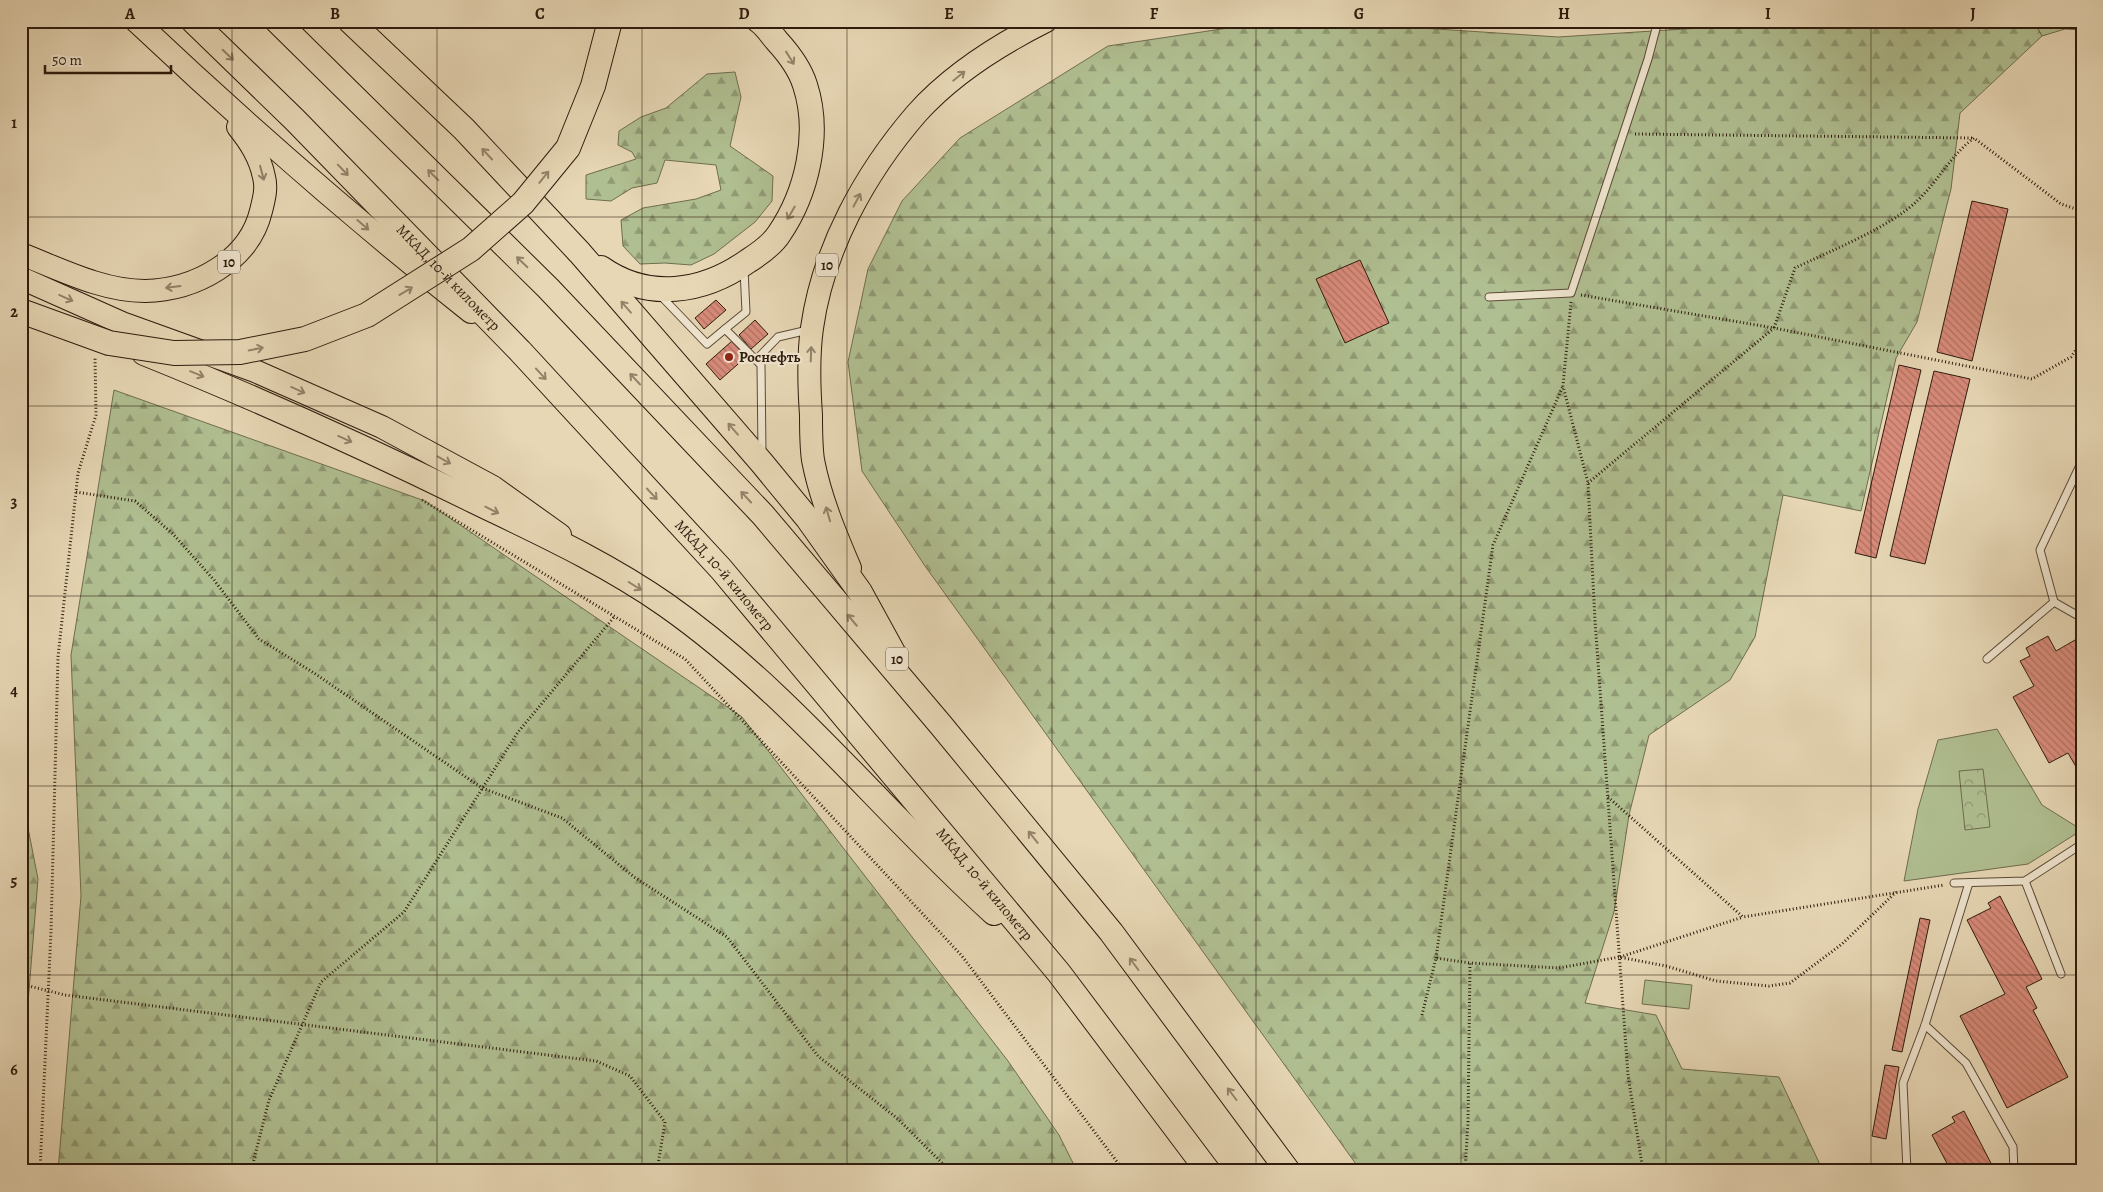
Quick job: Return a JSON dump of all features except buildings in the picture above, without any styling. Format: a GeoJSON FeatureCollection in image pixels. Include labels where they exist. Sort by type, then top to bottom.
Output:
{"type":"FeatureCollection","features":[{"type":"Feature","properties":{"kind":"highway","name":"МКАД, 10-й километр"},"geometry":{"type":"LineString","coordinates":[[193,21],[295,120],[520,351],[720,568],[1059,973],[1208,1171]]}},
{"type":"Feature","properties":{"kind":"highway"},"geometry":{"type":"LineString","coordinates":[[277,21],[548,288],[763,515],[940,724],[1111,932],[1288,1171]]}},
{"type":"Feature","properties":{"kind":"highway"},"geometry":{"type":"LineString","coordinates":[[350,21],[464,129],[580,253],[762,463],[808,519],[860,592]]}},
{"type":"Feature","properties":{"kind":"highway"},"geometry":{"type":"LineString","coordinates":[[21,311],[109,343],[174,353],[240,352],[296,341],[367,315],[471,250],[523,203],[568,148],[593,86],[610,21]]}},
{"type":"Feature","properties":{"kind":"highway"},"geometry":{"type":"LineString","coordinates":[[580,253],[612,276],[632,286],[678,290],[717,280],[762,252],[779,235],[797,203],[810,160],[810,117],[805,85],[789,55],[759,21]]}},
{"type":"Feature","properties":{"kind":"highway"},"geometry":{"type":"LineString","coordinates":[[21,304],[240,391],[372,451],[596,561],[666,605],[769,688],[850,767],[942,866],[1059,973]]}},
{"type":"Feature","properties":{"kind":"highway","name":"10"},"geometry":{"type":"LineString","coordinates":[[860,592],[896,657],[940,724]]}},
{"type":"Feature","properties":{"kind":"main road"},"geometry":{"type":"LineString","coordinates":[[136,21],[195,77],[366,229],[520,351]]}},
{"type":"Feature","properties":{"kind":"main road","name":"10"},"geometry":{"type":"LineString","coordinates":[[860,592],[832,526],[813,460],[809,393],[812,329],[824,273],[846,221],[873,170],[918,112],[960,74],[1013,38],[1046,21]]}},
{"type":"Feature","properties":{"kind":"main road","name":"10"},"geometry":{"type":"LineString","coordinates":[[21,254],[97,283],[144,291],[183,286],[230,261],[247,243],[259,220],[265,195],[264,177],[250,142],[195,77]]}},
{"type":"Feature","properties":{"kind":"main road"},"geometry":{"type":"LineString","coordinates":[[21,278],[122,323],[255,371],[382,427],[493,487],[596,561]]}},
{"type":"Feature","properties":{"kind":"lane"},"geometry":{"type":"LineString","coordinates":[[1489,297],[1571,293],[1648,59],[1658,21]]}},
{"type":"Feature","properties":{"kind":"lane"},"geometry":{"type":"LineString","coordinates":[[654,288],[707,344],[746,312],[744,264]]}},
{"type":"Feature","properties":{"kind":"lane"},"geometry":{"type":"LineString","coordinates":[[725,329],[761,365],[762,463]]}},
{"type":"Feature","properties":{"kind":"lane"},"geometry":{"type":"LineString","coordinates":[[756,360],[778,337],[812,329]]}},
{"type":"Feature","properties":{"kind":"lane"},"geometry":{"type":"LineString","coordinates":[[2082,461],[2040,550],[2054,602],[2082,618]]}},
{"type":"Feature","properties":{"kind":"lane"},"geometry":{"type":"LineString","coordinates":[[1987,659],[2054,602]]}},
{"type":"Feature","properties":{"kind":"lane"},"geometry":{"type":"LineString","coordinates":[[1954,884],[2024,881],[2082,844]]}},
{"type":"Feature","properties":{"kind":"lane"},"geometry":{"type":"LineString","coordinates":[[2024,881],[2061,974]]}},
{"type":"Feature","properties":{"kind":"lane"},"geometry":{"type":"LineString","coordinates":[[1908,1171],[1903,1083],[1926,1025],[1969,883]]}},
{"type":"Feature","properties":{"kind":"lane"},"geometry":{"type":"LineString","coordinates":[[1926,1025],[1966,1063],[2013,1147],[2014,1171]]}},
{"type":"Feature","properties":{"kind":"path"},"geometry":{"type":"LineString","coordinates":[[1624,134],[1974,138],[2061,204],[2082,211]]}},
{"type":"Feature","properties":{"kind":"path"},"geometry":{"type":"LineString","coordinates":[[1588,483],[1774,328],[1795,268],[1879,227],[1918,201],[1960,149],[1974,138]]}},
{"type":"Feature","properties":{"kind":"path"},"geometry":{"type":"LineString","coordinates":[[1422,1015],[1436,958],[1493,545],[1563,386],[1571,293],[1774,328],[2032,379],[2071,357],[2082,341]]}},
{"type":"Feature","properties":{"kind":"path"},"geometry":{"type":"LineString","coordinates":[[40,1171],[48,990],[58,657],[78,472],[96,415],[95,352]]}},
{"type":"Feature","properties":{"kind":"path"},"geometry":{"type":"LineString","coordinates":[[1563,386],[1588,483],[1628,1075],[1643,1171]]}},
{"type":"Feature","properties":{"kind":"path"},"geometry":{"type":"LineString","coordinates":[[76,492],[135,501],[173,534],[214,580],[259,640],[314,674],[482,788],[562,818],[634,878],[727,937],[818,1056],[898,1118],[950,1171]]}},
{"type":"Feature","properties":{"kind":"path"},"geometry":{"type":"LineString","coordinates":[[420,498],[685,659],[962,956],[1124,1171]]}},
{"type":"Feature","properties":{"kind":"path"},"geometry":{"type":"LineString","coordinates":[[251,1171],[268,1100],[320,982],[404,912],[518,732],[615,616]]}},
{"type":"Feature","properties":{"kind":"path"},"geometry":{"type":"LineString","coordinates":[[1608,797],[1743,917]]}},
{"type":"Feature","properties":{"kind":"path"},"geometry":{"type":"LineString","coordinates":[[1436,958],[1470,963],[1559,968],[1619,957],[1743,917],[1954,884]]}},
{"type":"Feature","properties":{"kind":"path"},"geometry":{"type":"LineString","coordinates":[[1619,957],[1666,966],[1716,982],[1769,986],[1790,984],[1842,944],[1896,892]]}},
{"type":"Feature","properties":{"kind":"path"},"geometry":{"type":"LineString","coordinates":[[1465,1171],[1470,963]]}},
{"type":"Feature","properties":{"kind":"path"},"geometry":{"type":"LineString","coordinates":[[21,984],[65,995],[596,1061],[630,1076],[665,1122],[657,1171]]}},
{"type":"Feature","properties":{"kind":"green space"},"geometry":{"type":"Polygon","coordinates":[[[1275,21],[1315,21],[1558,37],[1812,21],[2015,21],[2034,22],[2042,36],[1960,113],[1951,189],[1917,322],[1896,358],[1861,511],[1783,495],[1755,637],[1730,680],[1649,735],[1629,815],[1614,912],[1585,1003],[1656,1015],[1682,1069],[1779,1077],[1823,1171],[1361,1171],[925,566],[862,471],[848,362],[868,269],[902,201],[960,138],[1108,46],[1275,21]]]}},
{"type":"Feature","properties":{"kind":"green space"},"geometry":{"type":"Polygon","coordinates":[[[1673,21],[1812,21],[1669,30],[1673,21]]]}},
{"type":"Feature","properties":{"kind":"green space"},"geometry":{"type":"Polygon","coordinates":[[[2015,21],[2082,21],[2082,30],[2065,29],[2042,36],[2034,22],[2015,21]]]}},
{"type":"Feature","properties":{"kind":"green space"},"geometry":{"type":"Polygon","coordinates":[[[735,72],[741,97],[730,146],[773,176],[772,201],[755,222],[714,254],[691,265],[640,264],[623,246],[621,220],[643,208],[696,199],[721,190],[716,165],[665,160],[657,183],[632,188],[611,201],[586,199],[586,175],[636,159],[632,152],[618,145],[619,131],[641,117],[666,108],[707,74],[735,72]]]}},
{"type":"Feature","properties":{"kind":"green space"},"geometry":{"type":"Polygon","coordinates":[[[114,390],[425,501],[742,717],[1008,1061],[1059,1135],[1077,1171],[58,1171],[81,896],[71,655],[114,390]]]}},
{"type":"Feature","properties":{"kind":"green space"},"geometry":{"type":"Polygon","coordinates":[[[1997,729],[2042,805],[2082,830],[2028,864],[1904,881],[1918,809],[1938,740],[1997,729]]]}},
{"type":"Feature","properties":{"kind":"green space"},"geometry":{"type":"Polygon","coordinates":[[[1983,769],[1990,827],[1965,830],[1959,771],[1983,769]]]}},
{"type":"Feature","properties":{"kind":"green space"},"geometry":{"type":"Polygon","coordinates":[[[21,792],[38,879],[21,1090],[21,792]]]}},
{"type":"Feature","properties":{"kind":"green space"},"geometry":{"type":"Polygon","coordinates":[[[1645,980],[1692,985],[1689,1009],[1642,1004],[1645,980]]]}},
{"type":"Feature","properties":{"kind":"place","name":"Роснефть"},"geometry":{"type":"Point","coordinates":[729,357]}}]}
